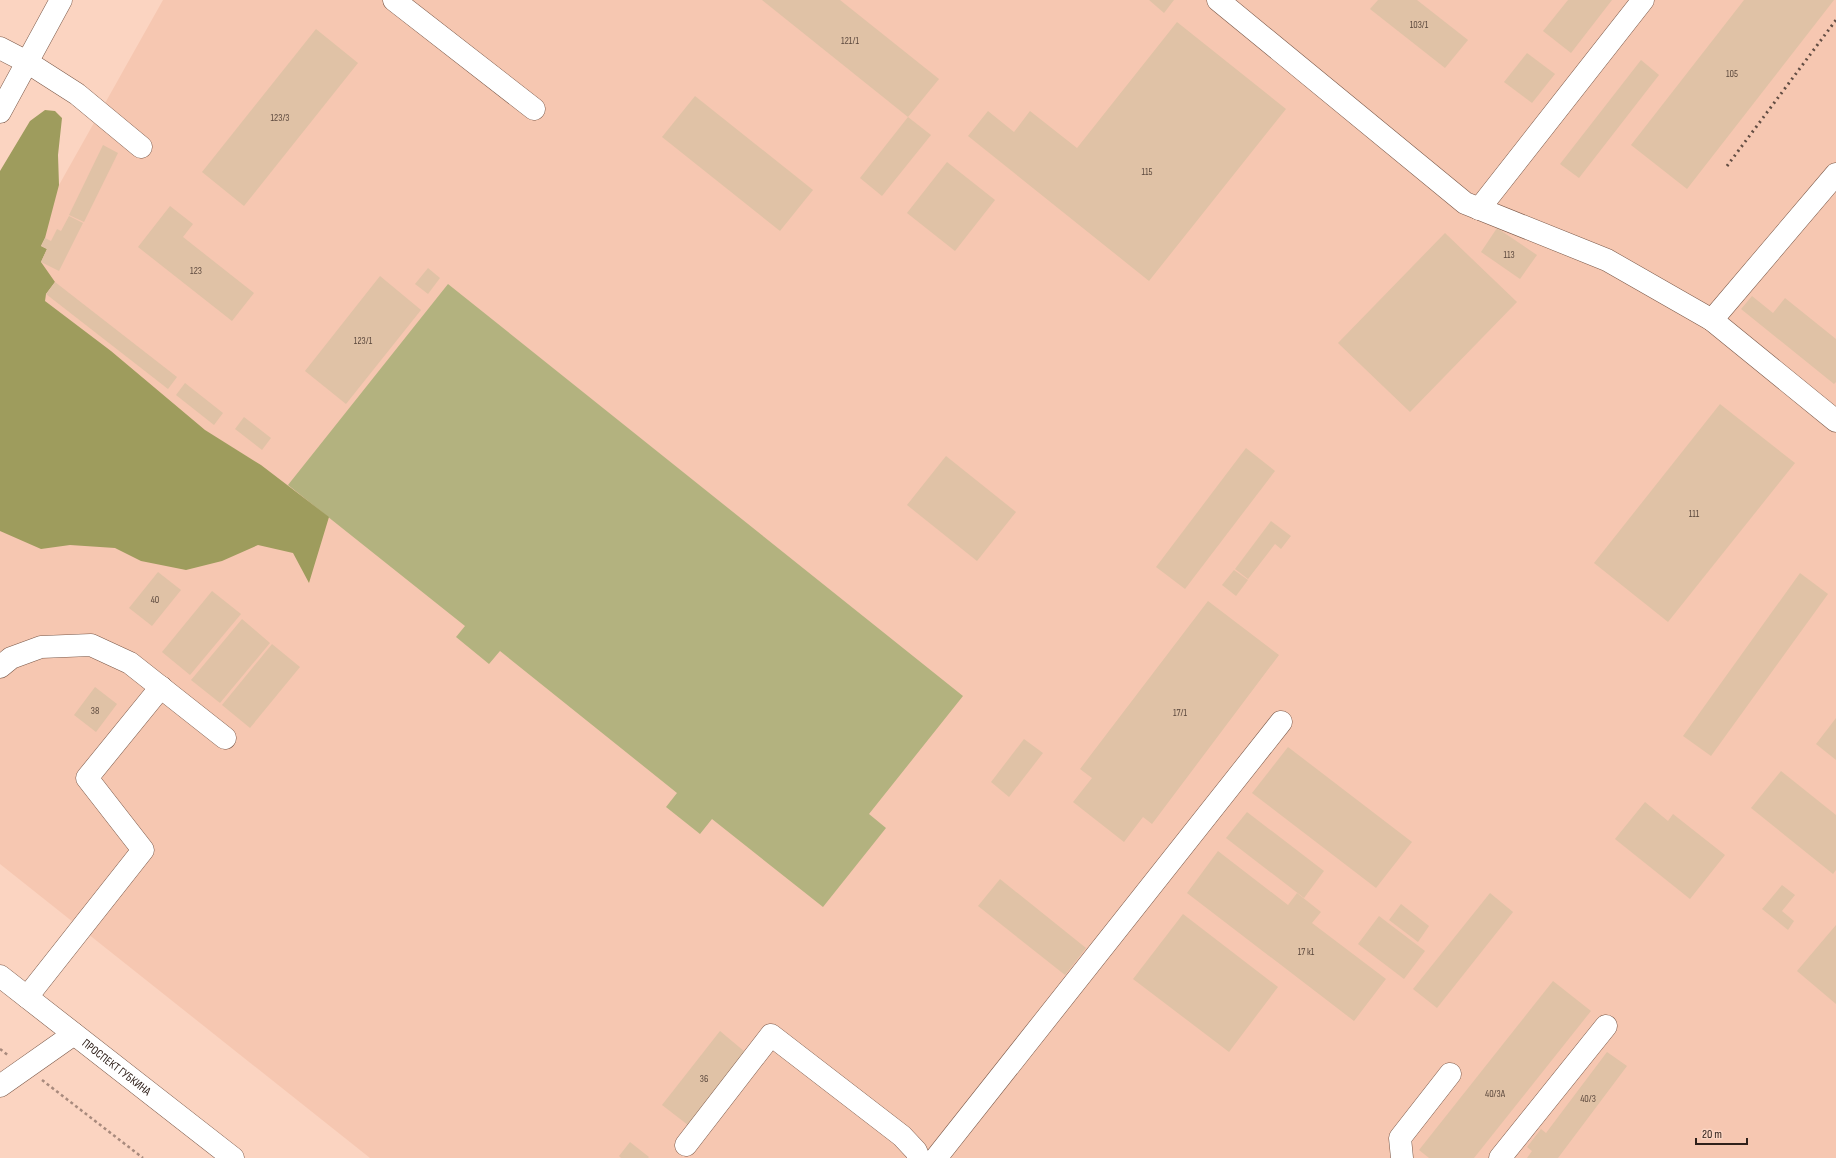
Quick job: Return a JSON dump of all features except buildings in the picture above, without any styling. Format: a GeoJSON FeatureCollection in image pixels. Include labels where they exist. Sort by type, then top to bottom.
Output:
{"type":"FeatureCollection","features":[{"type":"Feature","properties":{"kind":"street"},"geometry":{"type":"LineString","coordinates":[[0,112],[61,0]]}},
{"type":"Feature","properties":{"kind":"street"},"geometry":{"type":"LineString","coordinates":[[394,0],[534,109]]}},
{"type":"Feature","properties":{"kind":"street"},"geometry":{"type":"LineString","coordinates":[[1218,0],[1465,203],[1607,260],[1712,320],[1836,421]]}},
{"type":"Feature","properties":{"kind":"street"},"geometry":{"type":"LineString","coordinates":[[1479,209],[1643,0]]}},
{"type":"Feature","properties":{"kind":"street"},"geometry":{"type":"LineString","coordinates":[[0,48],[27,62],[77,94],[141,146]]}},
{"type":"Feature","properties":{"kind":"street"},"geometry":{"type":"LineString","coordinates":[[1712,320],[1836,174]]}},
{"type":"Feature","properties":{"kind":"street"},"geometry":{"type":"LineString","coordinates":[[0,667],[11,658],[41,646],[91,645],[130,663],[225,738]]}},
{"type":"Feature","properties":{"kind":"street"},"geometry":{"type":"LineString","coordinates":[[27,997],[143,850],[87,778],[161,688]]}},
{"type":"Feature","properties":{"kind":"street"},"geometry":{"type":"LineString","coordinates":[[936,1158],[1281,722]]}},
{"type":"Feature","properties":{"kind":"street","name":"ПРОСПЕКТ ГУБКИНА"},"geometry":{"type":"LineString","coordinates":[[0,976],[233,1158]]}},
{"type":"Feature","properties":{"kind":"street"},"geometry":{"type":"LineString","coordinates":[[1500,1158],[1606,1026]]}},
{"type":"Feature","properties":{"kind":"street"},"geometry":{"type":"LineString","coordinates":[[0,1086],[74,1034]]}},
{"type":"Feature","properties":{"kind":"street"},"geometry":{"type":"LineString","coordinates":[[686,1145],[771,1035],[902,1136],[916,1150],[919,1158]]}},
{"type":"Feature","properties":{"kind":"street"},"geometry":{"type":"LineString","coordinates":[[1402,1158],[1400,1138],[1450,1074]]}},
{"type":"Feature","properties":{"kind":"path"},"geometry":{"type":"LineString","coordinates":[[26,1068],[143,1158]]}},
{"type":"Feature","properties":{"kind":"shaded area"},"geometry":{"type":"Polygon","coordinates":[[[163,0],[1836,0],[1836,1158],[370,1158],[0,864],[0,290],[163,0]]]}},
{"type":"Feature","properties":{"kind":"shaded area"},"geometry":{"type":"Polygon","coordinates":[[[45,110],[55,111],[62,118],[58,155],[59,185],[45,238],[41,246],[47,249],[41,262],[55,282],[46,294],[45,301],[111,351],[205,430],[261,465],[329,517],[309,583],[293,553],[258,545],[222,561],[186,570],[141,561],[115,548],[70,545],[41,549],[0,531],[0,171],[30,121],[45,110]]]}},
{"type":"Feature","properties":{"kind":"shaded area"},"geometry":{"type":"Polygon","coordinates":[[[448,284],[963,696],[869,814],[886,828],[823,907],[712,819],[700,834],[666,807],[677,793],[500,651],[489,664],[456,637],[465,626],[288,485],[448,284]]]}},
{"type":"Feature","properties":{"kind":"railway"},"geometry":{"type":"LineString","coordinates":[[1727,166],[1836,20]]}}]}
